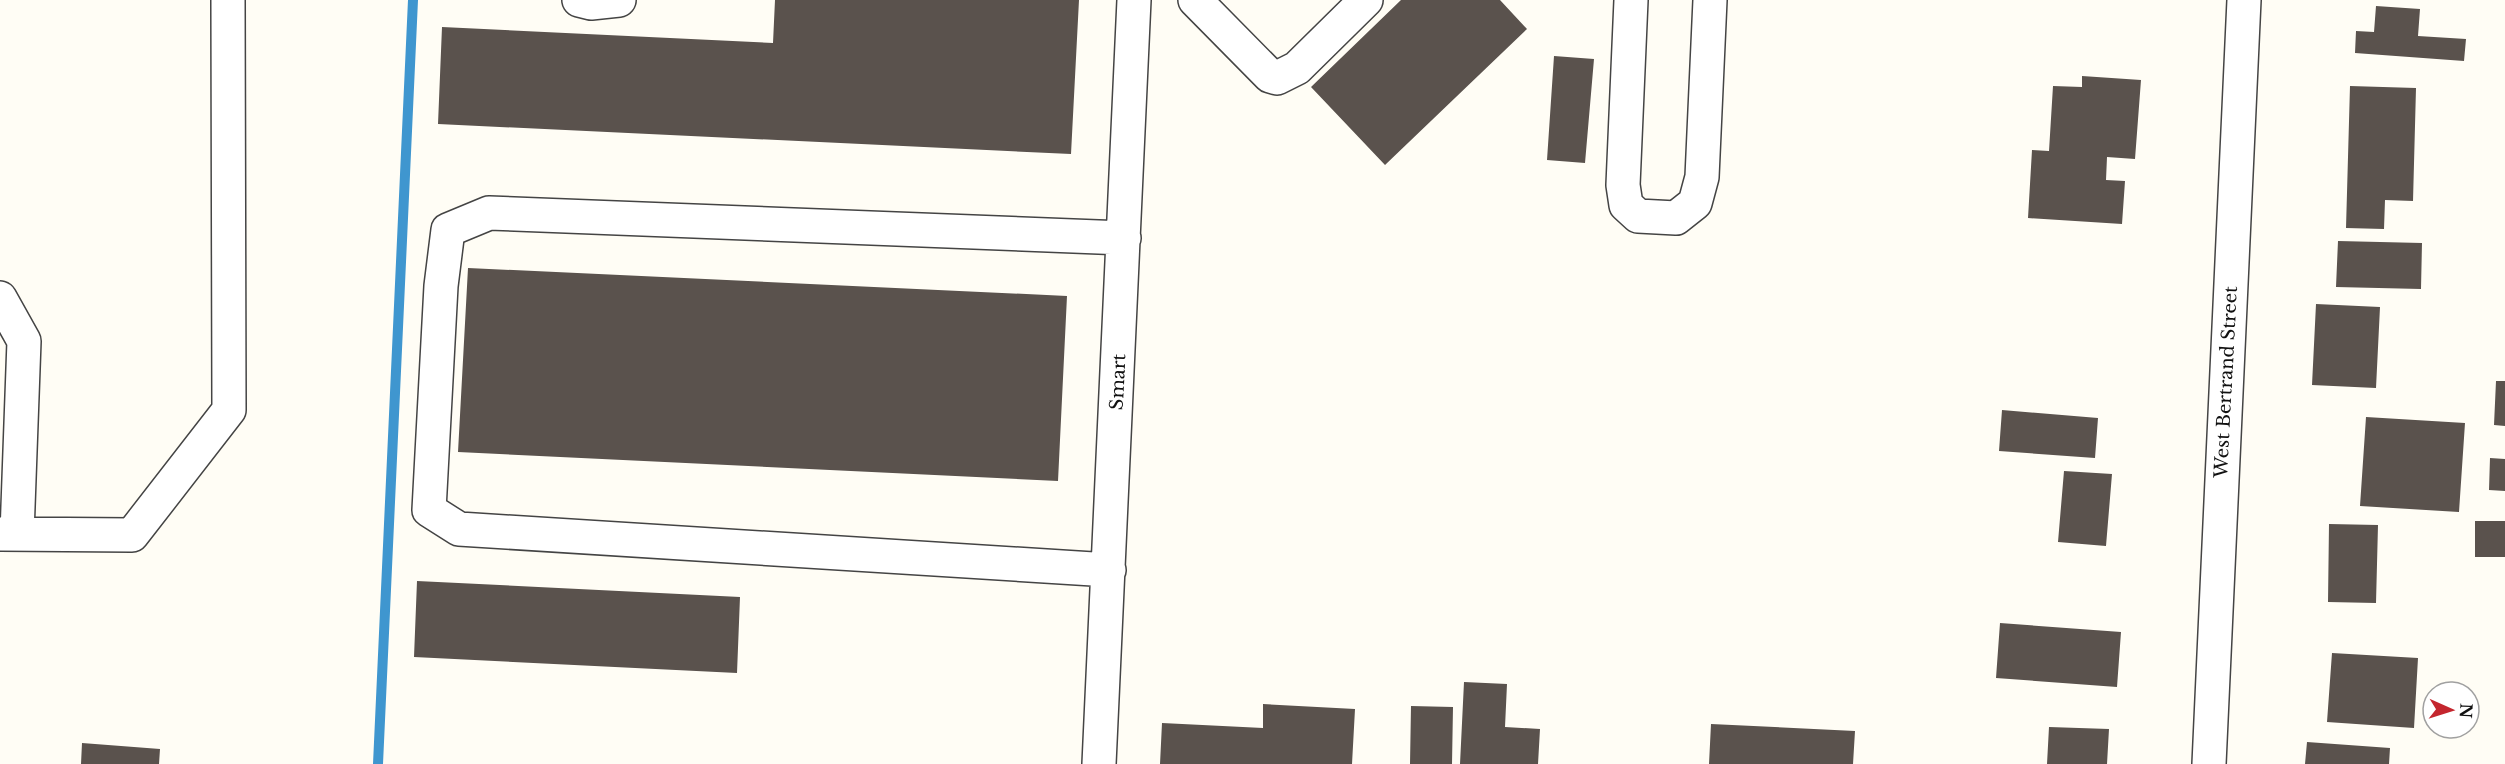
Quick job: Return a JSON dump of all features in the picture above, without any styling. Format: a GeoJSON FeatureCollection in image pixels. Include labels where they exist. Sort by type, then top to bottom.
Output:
{"type":"FeatureCollection","features":[{"type":"Feature","properties":{"kind":"street"},"geometry":{"type":"LineString","coordinates":[[0,298],[24,341],[9,534],[132,535],[229,410],[228,0]]}},
{"type":"Feature","properties":{"kind":"street"},"geometry":{"type":"LineString","coordinates":[[579,0],[591,3],[619,0]]}},
{"type":"Feature","properties":{"kind":"street","name":"Smart"},"geometry":{"type":"LineString","coordinates":[[1099,764],[1134,0]]}},
{"type":"Feature","properties":{"kind":"street"},"geometry":{"type":"LineString","coordinates":[[1195,0],[1270,76],[1277,78],[1297,68],[1366,0]]}},
{"type":"Feature","properties":{"kind":"street"},"geometry":{"type":"LineString","coordinates":[[1630,0],[1623,185],[1626,205],[1638,216],[1676,218],[1695,202],[1702,177],[1710,0]]}},
{"type":"Feature","properties":{"kind":"street","name":"West Bertrand Street"},"geometry":{"type":"LineString","coordinates":[[2209,764],[2244,0]]}},
{"type":"Feature","properties":{"kind":"street"},"geometry":{"type":"LineString","coordinates":[[1109,570],[459,529],[429,510],[441,286],[448,230],[489,213],[1124,238]]}},
{"type":"Feature","properties":{"kind":"building"},"geometry":{"type":"Polygon","coordinates":[[[775,0],[1079,0],[1071,154],[438,124],[442,27],[773,43],[775,0]]]}},
{"type":"Feature","properties":{"kind":"building"},"geometry":{"type":"Polygon","coordinates":[[[1401,0],[1500,0],[1527,29],[1385,165],[1311,87],[1401,0]]]}},
{"type":"Feature","properties":{"kind":"building"},"geometry":{"type":"Polygon","coordinates":[[[2376,6],[2420,9],[2418,36],[2466,39],[2464,61],[2355,53],[2356,31],[2374,32],[2376,6]]]}},
{"type":"Feature","properties":{"kind":"building"},"geometry":{"type":"Polygon","coordinates":[[[1554,56],[1594,59],[1585,163],[1547,160],[1554,56]]]}},
{"type":"Feature","properties":{"kind":"building"},"geometry":{"type":"Polygon","coordinates":[[[2082,76],[2141,80],[2135,159],[2107,157],[2106,180],[2125,181],[2122,224],[2028,218],[2032,150],[2049,151],[2053,86],[2082,87],[2082,76]]]}},
{"type":"Feature","properties":{"kind":"building"},"geometry":{"type":"Polygon","coordinates":[[[2350,86],[2416,88],[2413,201],[2385,200],[2384,229],[2346,228],[2350,86]]]}},
{"type":"Feature","properties":{"kind":"building"},"geometry":{"type":"Polygon","coordinates":[[[2338,241],[2422,243],[2421,289],[2336,287],[2338,241]]]}},
{"type":"Feature","properties":{"kind":"building"},"geometry":{"type":"Polygon","coordinates":[[[468,268],[1067,296],[1058,481],[458,452],[468,268]]]}},
{"type":"Feature","properties":{"kind":"building"},"geometry":{"type":"Polygon","coordinates":[[[2316,304],[2380,307],[2376,388],[2312,385],[2316,304]]]}},
{"type":"Feature","properties":{"kind":"building"},"geometry":{"type":"Polygon","coordinates":[[[2496,381],[2505,381],[2505,426],[2494,425],[2496,381]]]}},
{"type":"Feature","properties":{"kind":"building"},"geometry":{"type":"Polygon","coordinates":[[[2002,410],[2098,418],[2095,458],[1999,451],[2002,410]]]}},
{"type":"Feature","properties":{"kind":"building"},"geometry":{"type":"Polygon","coordinates":[[[2366,417],[2465,423],[2459,512],[2360,506],[2366,417]]]}},
{"type":"Feature","properties":{"kind":"building"},"geometry":{"type":"Polygon","coordinates":[[[2490,458],[2505,459],[2505,491],[2489,490],[2490,458]]]}},
{"type":"Feature","properties":{"kind":"building"},"geometry":{"type":"Polygon","coordinates":[[[2064,471],[2112,474],[2106,546],[2058,542],[2064,471]]]}},
{"type":"Feature","properties":{"kind":"building"},"geometry":{"type":"Polygon","coordinates":[[[2475,521],[2505,521],[2505,557],[2475,557],[2475,521]]]}},
{"type":"Feature","properties":{"kind":"building"},"geometry":{"type":"Polygon","coordinates":[[[2329,524],[2378,525],[2376,603],[2328,602],[2329,524]]]}},
{"type":"Feature","properties":{"kind":"building"},"geometry":{"type":"Polygon","coordinates":[[[417,581],[740,597],[737,673],[414,657],[417,581]]]}},
{"type":"Feature","properties":{"kind":"building"},"geometry":{"type":"Polygon","coordinates":[[[2000,623],[2121,632],[2117,687],[1996,678],[2000,623]]]}},
{"type":"Feature","properties":{"kind":"building"},"geometry":{"type":"Polygon","coordinates":[[[2332,653],[2418,658],[2414,728],[2327,722],[2332,653]]]}},
{"type":"Feature","properties":{"kind":"building"},"geometry":{"type":"Polygon","coordinates":[[[1464,682],[1507,684],[1505,727],[1540,729],[1538,764],[1460,764],[1464,682]]]}},
{"type":"Feature","properties":{"kind":"building"},"geometry":{"type":"Polygon","coordinates":[[[1263,704],[1355,709],[1352,764],[1160,764],[1162,723],[1263,728],[1263,704]]]}},
{"type":"Feature","properties":{"kind":"building"},"geometry":{"type":"Polygon","coordinates":[[[1411,706],[1453,707],[1452,764],[1410,764],[1411,706]]]}},
{"type":"Feature","properties":{"kind":"building"},"geometry":{"type":"Polygon","coordinates":[[[1711,724],[1855,731],[1853,764],[1709,764],[1711,724]]]}},
{"type":"Feature","properties":{"kind":"building"},"geometry":{"type":"Polygon","coordinates":[[[2049,727],[2109,729],[2107,764],[2047,764],[2049,727]]]}},
{"type":"Feature","properties":{"kind":"building"},"geometry":{"type":"Polygon","coordinates":[[[2307,742],[2390,748],[2389,764],[2305,764],[2307,742]]]}},
{"type":"Feature","properties":{"kind":"building"},"geometry":{"type":"Polygon","coordinates":[[[82,743],[160,749],[159,764],[81,764],[82,743]]]}},
{"type":"Feature","properties":{"kind":"waterway"},"geometry":{"type":"LineString","coordinates":[[378,764],[413,0]]}}]}
